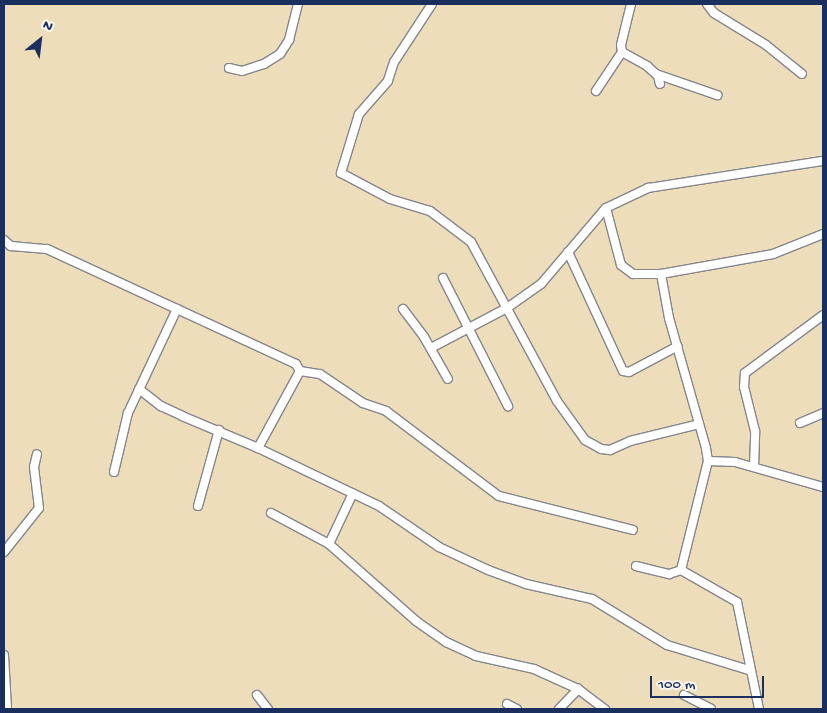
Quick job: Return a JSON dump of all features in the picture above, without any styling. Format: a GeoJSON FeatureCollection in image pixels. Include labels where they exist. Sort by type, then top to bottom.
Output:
{"type":"FeatureCollection","features":[{"type":"Feature","properties":{"kind":"street"},"geometry":{"type":"LineString","coordinates":[[229,68],[242,71],[264,64],[280,54],[289,40],[298,4]]}},
{"type":"Feature","properties":{"kind":"street"},"geometry":{"type":"LineString","coordinates":[[432,4],[394,62],[388,80],[359,114],[341,173],[390,199],[430,211],[465,236],[573,427],[594,446],[610,450],[630,441],[699,424]]}},
{"type":"Feature","properties":{"kind":"street"},"geometry":{"type":"LineString","coordinates":[[631,4],[620,45],[622,52],[654,73],[717,96]]}},
{"type":"Feature","properties":{"kind":"street"},"geometry":{"type":"LineString","coordinates":[[707,4],[714,13],[766,45],[802,74]]}},
{"type":"Feature","properties":{"kind":"street"},"geometry":{"type":"LineString","coordinates":[[596,91],[622,52]]}},
{"type":"Feature","properties":{"kind":"street"},"geometry":{"type":"LineString","coordinates":[[654,73],[660,84]]}},
{"type":"Feature","properties":{"kind":"street"},"geometry":{"type":"LineString","coordinates":[[431,348],[507,308],[546,279],[606,208],[648,188],[823,161]]}},
{"type":"Feature","properties":{"kind":"street"},"geometry":{"type":"LineString","coordinates":[[606,208],[621,265],[634,274],[661,274],[773,254],[823,234]]}},
{"type":"Feature","properties":{"kind":"street"},"geometry":{"type":"LineString","coordinates":[[4,240],[16,247],[46,250],[285,357],[300,371],[320,374],[364,403],[386,411],[499,496],[633,530]]}},
{"type":"Feature","properties":{"kind":"street"},"geometry":{"type":"LineString","coordinates":[[568,252],[623,371],[629,372],[678,346]]}},
{"type":"Feature","properties":{"kind":"street"},"geometry":{"type":"LineString","coordinates":[[661,274],[708,461],[681,570]]}},
{"type":"Feature","properties":{"kind":"street"},"geometry":{"type":"LineString","coordinates":[[443,278],[508,406]]}},
{"type":"Feature","properties":{"kind":"street"},"geometry":{"type":"LineString","coordinates":[[114,472],[122,432],[139,389],[177,309]]}},
{"type":"Feature","properties":{"kind":"street"},"geometry":{"type":"LineString","coordinates":[[402,309],[431,348],[448,379]]}},
{"type":"Feature","properties":{"kind":"street"},"geometry":{"type":"LineString","coordinates":[[754,467],[755,431],[744,387],[745,373],[823,315]]}},
{"type":"Feature","properties":{"kind":"street"},"geometry":{"type":"LineString","coordinates":[[258,448],[300,371]]}},
{"type":"Feature","properties":{"kind":"street"},"geometry":{"type":"LineString","coordinates":[[139,389],[161,406],[219,430],[353,493],[405,521],[440,547],[488,570],[526,584],[592,599],[667,645],[749,670]]}},
{"type":"Feature","properties":{"kind":"street"},"geometry":{"type":"LineString","coordinates":[[800,423],[823,413]]}},
{"type":"Feature","properties":{"kind":"street"},"geometry":{"type":"LineString","coordinates":[[198,506],[219,430]]}},
{"type":"Feature","properties":{"kind":"street"},"geometry":{"type":"LineString","coordinates":[[4,552],[39,508],[34,467],[37,454]]}},
{"type":"Feature","properties":{"kind":"street"},"geometry":{"type":"LineString","coordinates":[[708,461],[754,467],[823,487]]}},
{"type":"Feature","properties":{"kind":"street"},"geometry":{"type":"LineString","coordinates":[[329,544],[353,493]]}},
{"type":"Feature","properties":{"kind":"street"},"geometry":{"type":"LineString","coordinates":[[271,513],[329,544],[416,621],[446,642],[476,656],[534,669],[578,689],[605,709]]}},
{"type":"Feature","properties":{"kind":"street"},"geometry":{"type":"LineString","coordinates":[[636,566],[669,574],[681,570]]}},
{"type":"Feature","properties":{"kind":"street"},"geometry":{"type":"LineString","coordinates":[[681,570],[685,575],[720,590],[737,602],[749,670],[759,709]]}},
{"type":"Feature","properties":{"kind":"street"},"geometry":{"type":"LineString","coordinates":[[4,655],[7,709]]}},
{"type":"Feature","properties":{"kind":"street"},"geometry":{"type":"LineString","coordinates":[[559,709],[578,689]]}},
{"type":"Feature","properties":{"kind":"street"},"geometry":{"type":"LineString","coordinates":[[258,695],[268,709]]}},
{"type":"Feature","properties":{"kind":"street"},"geometry":{"type":"LineString","coordinates":[[684,695],[711,709]]}},
{"type":"Feature","properties":{"kind":"street"},"geometry":{"type":"LineString","coordinates":[[507,704],[517,709]]}}]}
